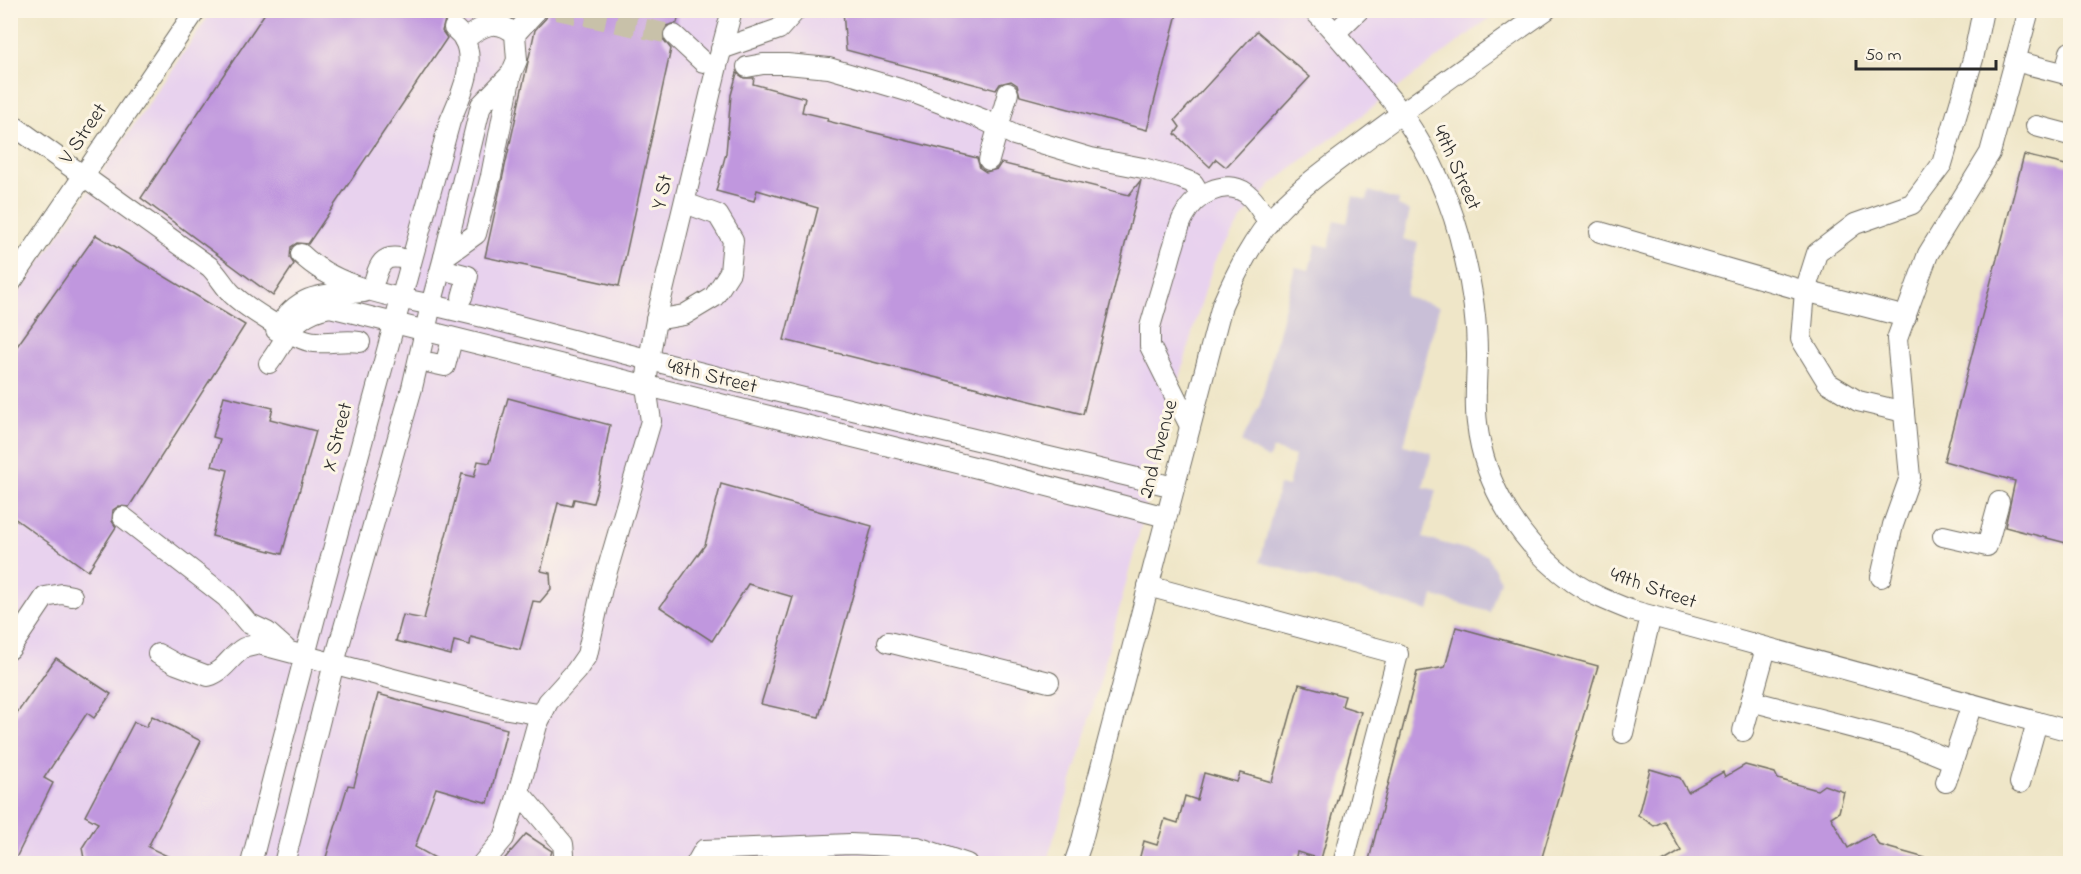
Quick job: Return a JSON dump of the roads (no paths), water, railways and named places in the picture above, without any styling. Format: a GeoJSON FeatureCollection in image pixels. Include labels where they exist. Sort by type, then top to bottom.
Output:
{"type":"FeatureCollection","features":[{"type":"Feature","properties":{"kind":"street","name":"V Street"},"geometry":{"type":"LineString","coordinates":[[10,284],[196,10]]}},
{"type":"Feature","properties":{"kind":"street"},"geometry":{"type":"LineString","coordinates":[[284,864],[334,663],[412,388],[431,305],[447,264],[481,105],[511,74],[517,60],[514,34],[537,10]]}},
{"type":"Feature","properties":{"kind":"street","name":"Y St"},"geometry":{"type":"LineString","coordinates":[[542,715],[548,702],[587,655],[602,588],[651,421],[646,386],[648,360],[732,10]]}},
{"type":"Feature","properties":{"kind":"street"},"geometry":{"type":"LineString","coordinates":[[721,49],[779,29],[796,10]]}},
{"type":"Feature","properties":{"kind":"street","name":"49th Street"},"geometry":{"type":"LineString","coordinates":[[1313,10],[1401,112],[1437,175],[1464,254],[1475,322],[1477,423],[1489,472],[1503,505],[1522,534],[1540,555],[1573,582],[1600,598],[1630,610],[2070,731]]}},
{"type":"Feature","properties":{"kind":"street"},"geometry":{"type":"LineString","coordinates":[[1335,33],[1359,10]]}},
{"type":"Feature","properties":{"kind":"street","name":"2nd Avenue"},"geometry":{"type":"LineString","coordinates":[[1074,864],[1222,306],[1237,272],[1255,240],[1278,211],[1305,186],[1401,112],[1546,10]]}},
{"type":"Feature","properties":{"kind":"street"},"geometry":{"type":"LineString","coordinates":[[1904,412],[1858,401],[1828,383],[1801,339],[1805,291],[1817,253],[1855,224],[1912,204],[1942,164],[1973,59],[1983,10]]}},
{"type":"Feature","properties":{"kind":"street"},"geometry":{"type":"LineString","coordinates":[[1881,577],[1893,525],[1910,477],[1898,339],[1928,254],[1990,153],[2029,10]]}},
{"type":"Feature","properties":{"kind":"street","name":"X Street"},"geometry":{"type":"LineString","coordinates":[[251,864],[295,653],[450,121],[463,89],[469,58],[459,34],[499,24],[514,34]]}},
{"type":"Feature","properties":{"kind":"street"},"geometry":{"type":"LineString","coordinates":[[674,35],[703,62]]}},
{"type":"Feature","properties":{"kind":"street"},"geometry":{"type":"LineString","coordinates":[[2015,61],[2068,74],[2070,52]]}},
{"type":"Feature","properties":{"kind":"street"},"geometry":{"type":"LineString","coordinates":[[739,68],[763,64],[829,68],[917,94],[1014,135],[1091,158],[1180,178],[1193,183],[1202,196]]}},
{"type":"Feature","properties":{"kind":"street"},"geometry":{"type":"LineString","coordinates":[[989,160],[1008,93]]}},
{"type":"Feature","properties":{"kind":"street"},"geometry":{"type":"LineString","coordinates":[[10,123],[210,267],[231,292],[297,337],[312,342],[364,338]]}},
{"type":"Feature","properties":{"kind":"street"},"geometry":{"type":"LineString","coordinates":[[2036,126],[2070,135]]}},
{"type":"Feature","properties":{"kind":"street"},"geometry":{"type":"LineString","coordinates":[[1190,426],[1150,346],[1150,327],[1183,217],[1195,201],[1209,191],[1222,188],[1246,192],[1269,223]]}},
{"type":"Feature","properties":{"kind":"street"},"geometry":{"type":"LineString","coordinates":[[656,320],[684,315],[714,297],[730,272],[733,240],[718,215],[685,203]]}},
{"type":"Feature","properties":{"kind":"street"},"geometry":{"type":"LineString","coordinates":[[1600,232],[1805,291],[1906,317]]}},
{"type":"Feature","properties":{"kind":"street","name":"48th Street"},"geometry":{"type":"LineString","coordinates":[[301,254],[324,271],[344,281],[374,285],[400,298],[1174,487]]}},
{"type":"Feature","properties":{"kind":"street"},"geometry":{"type":"LineString","coordinates":[[284,328],[297,304],[314,297],[374,285],[382,261],[389,257],[400,258]]}},
{"type":"Feature","properties":{"kind":"street"},"geometry":{"type":"LineString","coordinates":[[447,264],[468,276],[462,297]]}},
{"type":"Feature","properties":{"kind":"street","name":"48th Street"},"geometry":{"type":"LineString","coordinates":[[269,363],[278,352],[284,328],[318,309],[330,307],[425,329],[1166,517]]}},
{"type":"Feature","properties":{"kind":"street"},"geometry":{"type":"LineString","coordinates":[[1943,536],[1988,546],[1999,502]]}},
{"type":"Feature","properties":{"kind":"street"},"geometry":{"type":"LineString","coordinates":[[123,517],[226,597],[248,623],[267,632],[295,653]]}},
{"type":"Feature","properties":{"kind":"street"},"geometry":{"type":"LineString","coordinates":[[1148,586],[1398,654],[1343,864]]}},
{"type":"Feature","properties":{"kind":"street"},"geometry":{"type":"LineString","coordinates":[[10,649],[45,597],[62,594],[72,596]]}},
{"type":"Feature","properties":{"kind":"street"},"geometry":{"type":"LineString","coordinates":[[1623,733],[1651,616]]}},
{"type":"Feature","properties":{"kind":"street"},"geometry":{"type":"LineString","coordinates":[[888,642],[1048,682]]}},
{"type":"Feature","properties":{"kind":"street"},"geometry":{"type":"LineString","coordinates":[[158,654],[176,664],[208,676],[223,668],[243,648],[259,644],[508,709],[542,715],[537,725],[504,838],[482,864]]}},
{"type":"Feature","properties":{"kind":"street"},"geometry":{"type":"LineString","coordinates":[[1743,731],[1766,648]]}},
{"type":"Feature","properties":{"kind":"street"},"geometry":{"type":"LineString","coordinates":[[1751,701],[1907,742],[1953,761]]}},
{"type":"Feature","properties":{"kind":"street"},"geometry":{"type":"LineString","coordinates":[[1946,782],[1972,704]]}},
{"type":"Feature","properties":{"kind":"street"},"geometry":{"type":"LineString","coordinates":[[2020,783],[2037,722]]}},
{"type":"Feature","properties":{"kind":"street"},"geometry":{"type":"LineString","coordinates":[[519,792],[563,844],[569,863]]}},
{"type":"Feature","properties":{"kind":"street"},"geometry":{"type":"LineString","coordinates":[[696,864],[704,850],[850,844],[917,847],[967,864]]}},
{"type":"Feature","properties":{"kind":"tunnel"},"geometry":{"type":"LineString","coordinates":[[557,10],[674,35]]}}]}
